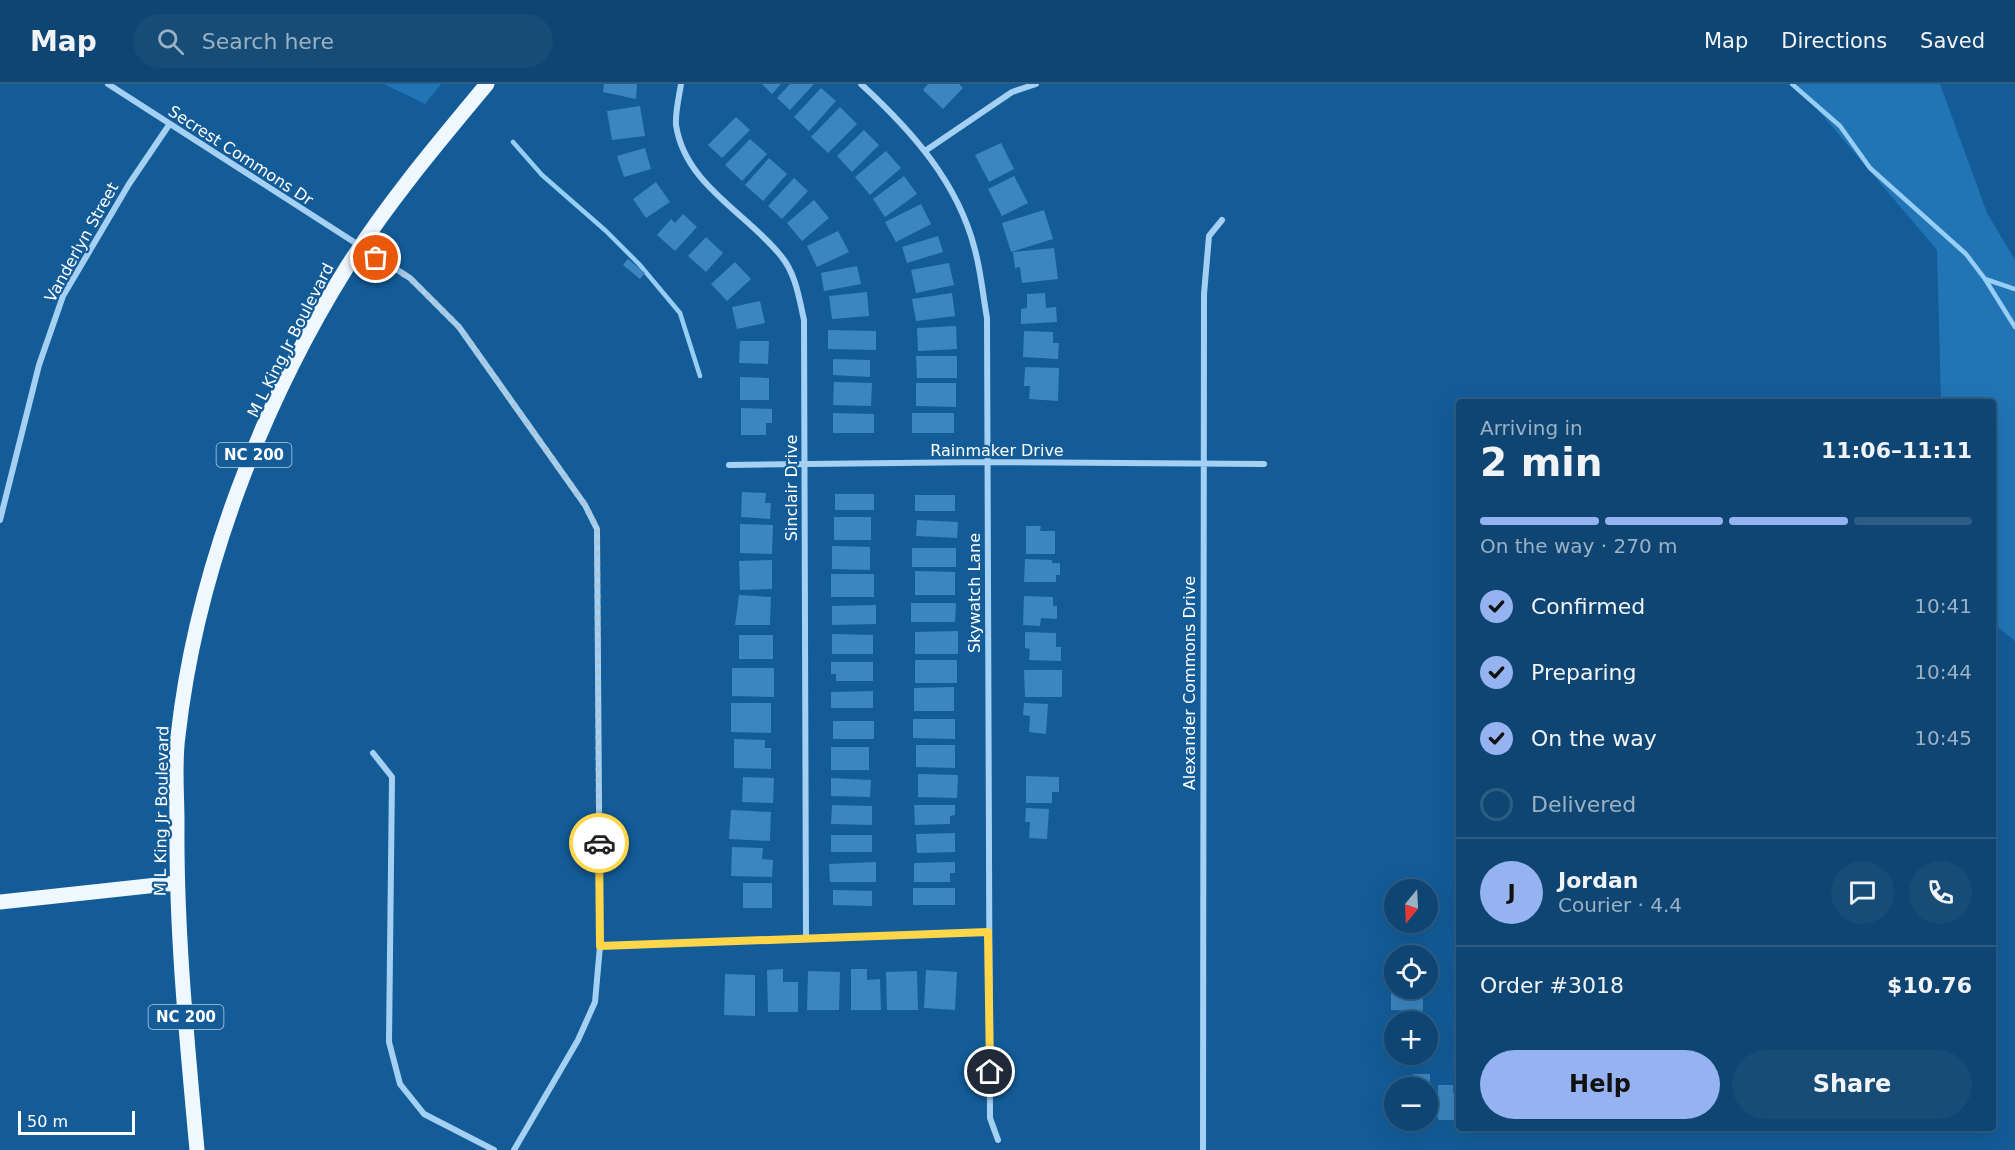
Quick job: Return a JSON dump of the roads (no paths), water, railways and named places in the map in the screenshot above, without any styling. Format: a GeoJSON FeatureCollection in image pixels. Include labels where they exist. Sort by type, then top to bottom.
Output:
{"type":"FeatureCollection","features":[{"type":"Feature","properties":{"kind":"main road","name":"M L King Jr Boulevard"},"geometry":{"type":"LineString","coordinates":[[197,1150],[176,883],[177,739],[189,658],[208,584],[233,507],[267,422],[299,355],[360,248],[419,167],[487,84]]}},
{"type":"Feature","properties":{"kind":"main road"},"geometry":{"type":"LineString","coordinates":[[0,902],[176,883]]}},
{"type":"Feature","properties":{"kind":"street","name":"Secrest Commons Dr"},"geometry":{"type":"LineString","coordinates":[[108,84],[410,278],[459,327],[585,505],[597,529],[600,946],[595,1002],[578,1040],[514,1150]]}},
{"type":"Feature","properties":{"kind":"street","name":"Sinclair Drive"},"geometry":{"type":"LineString","coordinates":[[681,84],[676,123],[682,146],[699,176],[782,256],[797,284],[804,320],[806,938]]}},
{"type":"Feature","properties":{"kind":"street","name":"Skywatch Lane"},"geometry":{"type":"LineString","coordinates":[[861,84],[925,151],[948,183],[975,249],[987,318],[990,1118],[998,1140]]}},
{"type":"Feature","properties":{"kind":"street"},"geometry":{"type":"LineString","coordinates":[[925,151],[1012,92],[1036,84]]}},
{"type":"Feature","properties":{"kind":"street","name":"Vanderlyn Street"},"geometry":{"type":"LineString","coordinates":[[0,520],[39,365],[63,296],[129,184],[169,125]]}},
{"type":"Feature","properties":{"kind":"street","name":"Alexander Commons Drive"},"geometry":{"type":"LineString","coordinates":[[1203,1150],[1202,465],[1205,282],[1209,236],[1222,220]]}},
{"type":"Feature","properties":{"kind":"street","name":"Rainmaker Drive"},"geometry":{"type":"LineString","coordinates":[[729,465],[987,462],[1264,464]]}},
{"type":"Feature","properties":{"kind":"street"},"geometry":{"type":"LineString","coordinates":[[373,753],[392,777],[388,1042],[400,1084],[424,1114],[494,1150]]}},
{"type":"Feature","properties":{"kind":"street"},"geometry":{"type":"LineString","coordinates":[[600,946],[988,932]]}},
{"type":"Feature","properties":{"kind":"waterway"},"geometry":{"type":"LineString","coordinates":[[1792,84],[1840,126],[1870,168],[1966,254],[1985,279],[2015,327]]}},
{"type":"Feature","properties":{"kind":"waterway"},"geometry":{"type":"LineString","coordinates":[[513,142],[542,175],[606,231],[639,264],[680,313],[700,376]]}},
{"type":"Feature","properties":{"kind":"waterway"},"geometry":{"type":"LineString","coordinates":[[1985,279],[2015,289]]}}]}
